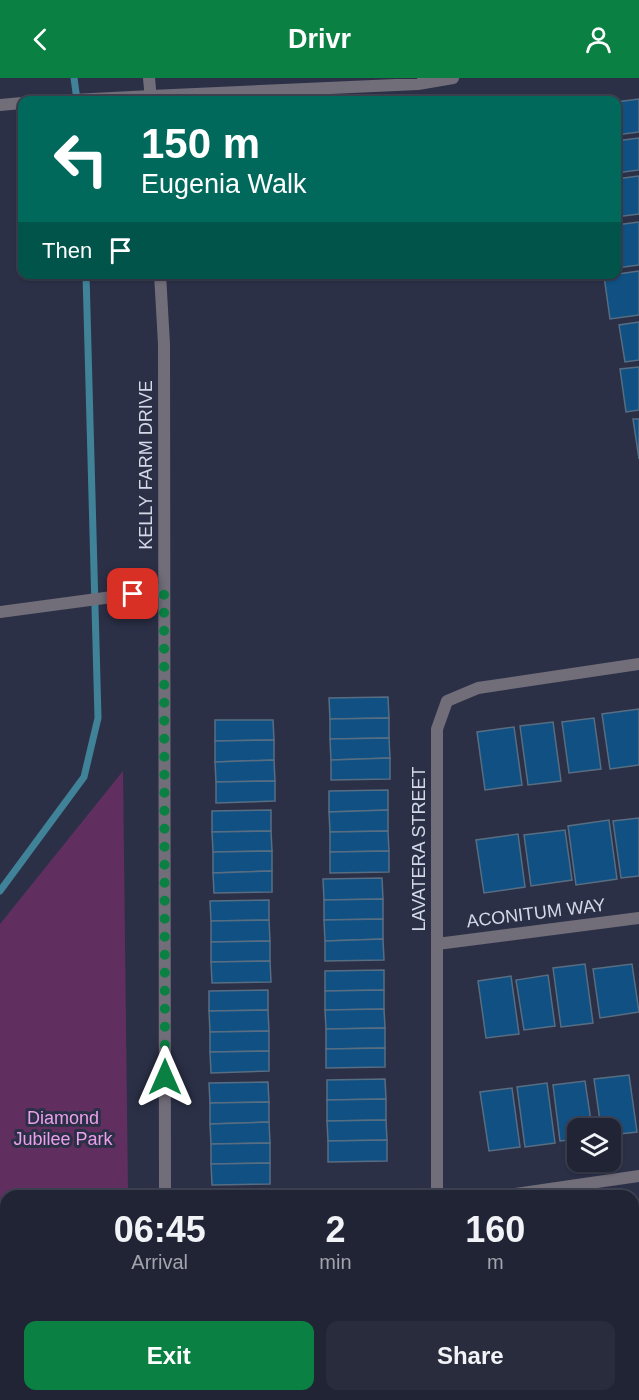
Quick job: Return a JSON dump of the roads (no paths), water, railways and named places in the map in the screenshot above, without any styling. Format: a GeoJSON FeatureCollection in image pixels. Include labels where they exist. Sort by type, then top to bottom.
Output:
{"type":"FeatureCollection","features":[{"type":"Feature","properties":{"kind":"street"},"geometry":{"type":"LineString","coordinates":[[149,78],[151,96]]}},
{"type":"Feature","properties":{"kind":"street"},"geometry":{"type":"LineString","coordinates":[[182,96],[453,78]]}},
{"type":"Feature","properties":{"kind":"street"},"geometry":{"type":"LineString","coordinates":[[0,105],[18,103]]}},
{"type":"Feature","properties":{"kind":"street","name":"KELLY FARM DRIVE"},"geometry":{"type":"LineString","coordinates":[[160,279],[164,344],[165,1190]]}},
{"type":"Feature","properties":{"kind":"street"},"geometry":{"type":"LineString","coordinates":[[0,612],[164,590]]}},
{"type":"Feature","properties":{"kind":"street","name":"LAVATERA STREET"},"geometry":{"type":"LineString","coordinates":[[437,1190],[438,729],[447,701],[478,688],[639,664]]}},
{"type":"Feature","properties":{"kind":"street","name":"ACONITUM WAY"},"geometry":{"type":"LineString","coordinates":[[437,944],[639,918]]}},
{"type":"Feature","properties":{"kind":"street"},"geometry":{"type":"LineString","coordinates":[[542,1190],[639,1176]]}},
{"type":"Feature","properties":{"kind":"waterway"},"geometry":{"type":"LineString","coordinates":[[74,78],[76,96]]}},
{"type":"Feature","properties":{"kind":"waterway"},"geometry":{"type":"LineString","coordinates":[[0,891],[84,777],[98,718],[86,279]]}},
{"type":"Feature","properties":{"kind":"park label","name":"Diamond Jubilee Park"},"geometry":{"type":"Point","coordinates":[63,1128]}}]}
